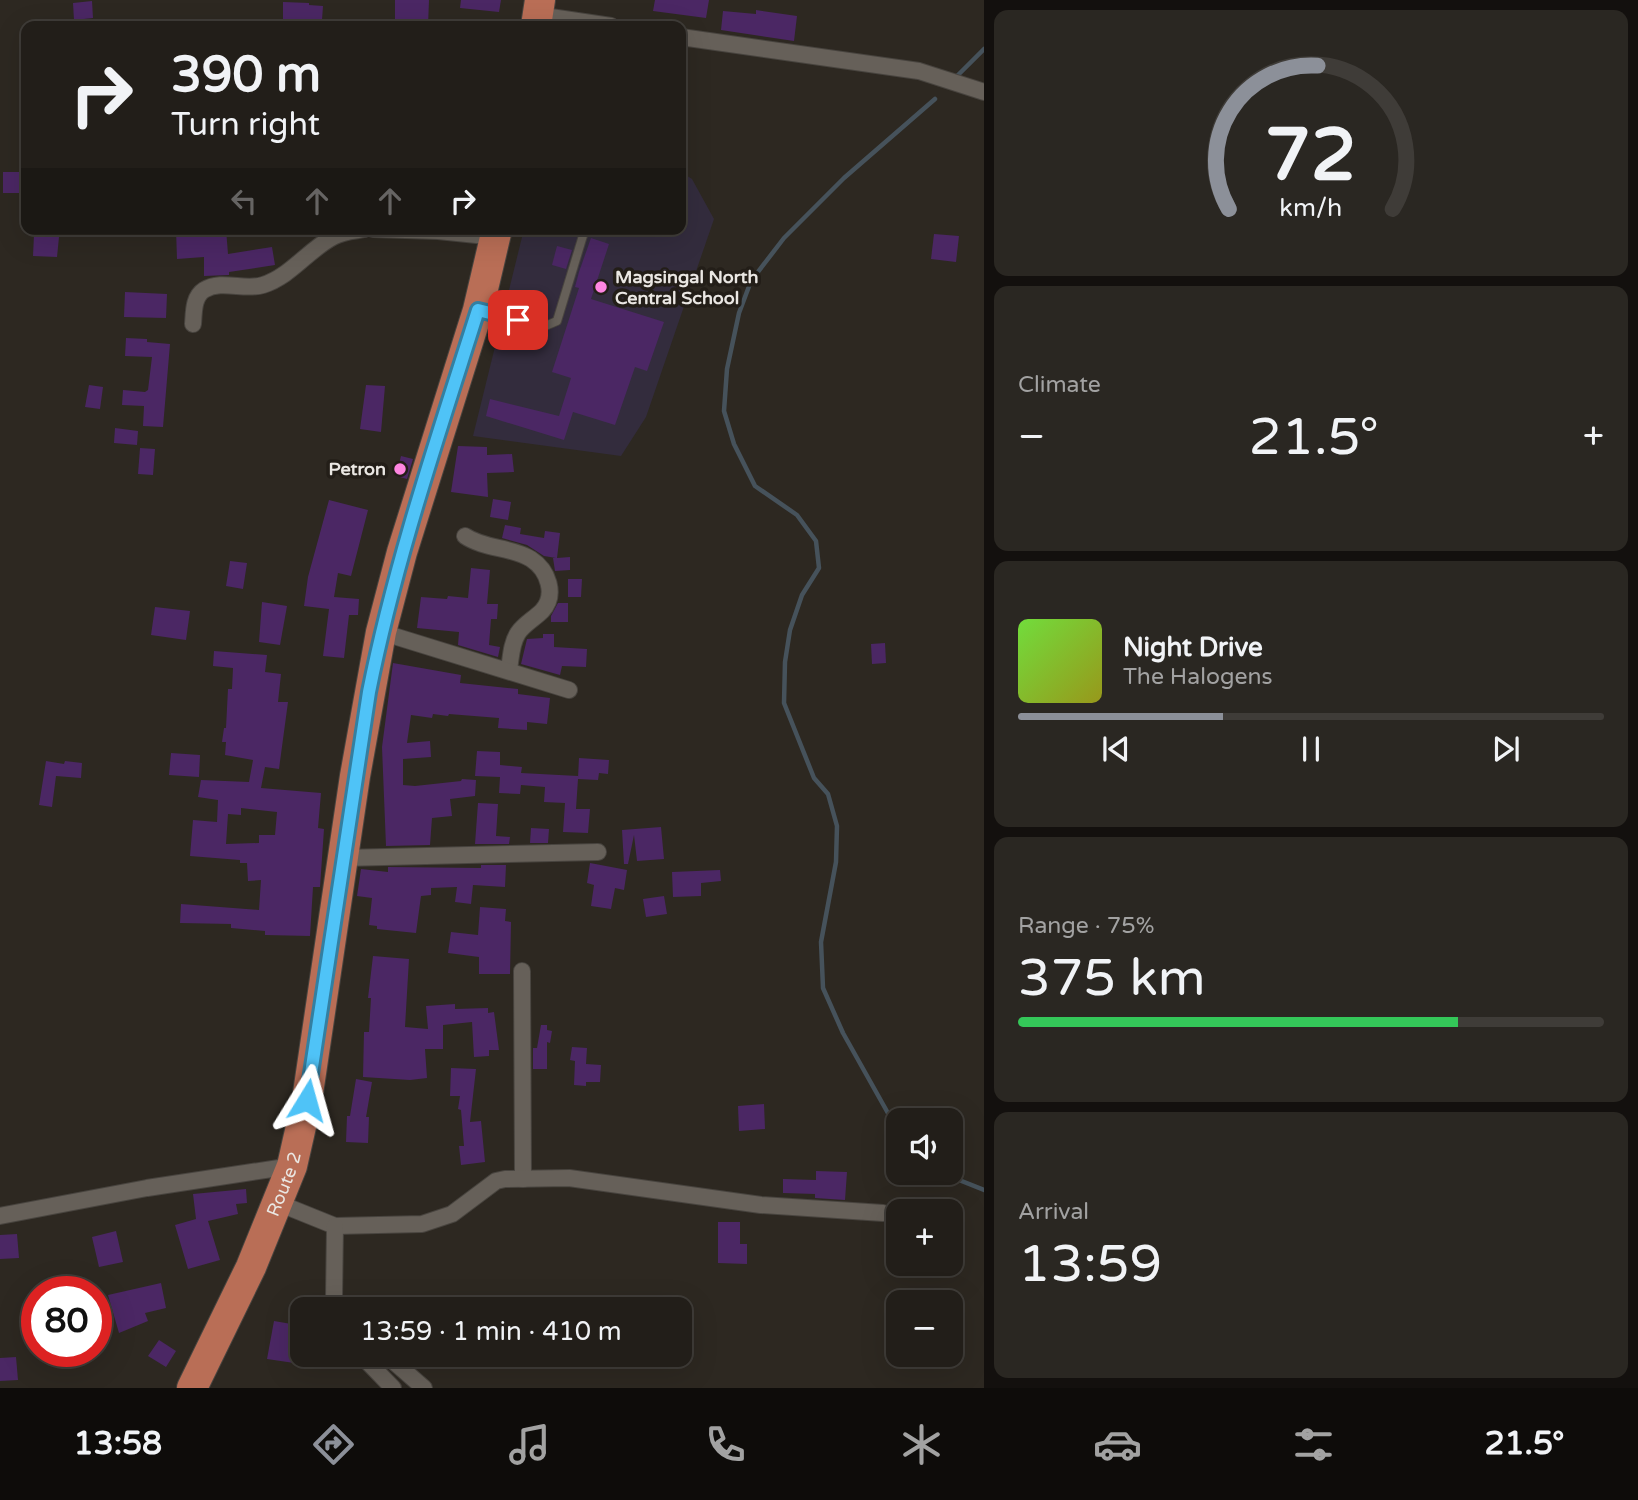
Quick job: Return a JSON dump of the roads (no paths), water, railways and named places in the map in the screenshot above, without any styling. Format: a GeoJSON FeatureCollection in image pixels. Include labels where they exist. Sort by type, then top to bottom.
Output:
{"type":"FeatureCollection","features":[{"type":"Feature","properties":{"kind":"highway","name":"Route 2"},"geometry":{"type":"LineString","coordinates":[[192,1388],[251,1267],[292,1166],[307,1100],[367,704],[381,632],[402,552],[478,310],[496,235]]}},
{"type":"Feature","properties":{"kind":"street"},"geometry":{"type":"LineString","coordinates":[[538,14],[581,21]]}},
{"type":"Feature","properties":{"kind":"street"},"geometry":{"type":"LineString","coordinates":[[686,38],[919,71],[984,92]]}},
{"type":"Feature","properties":{"kind":"street"},"geometry":{"type":"LineString","coordinates":[[193,324],[197,297],[203,290],[216,286],[265,285],[298,265],[336,235]]}},
{"type":"Feature","properties":{"kind":"street"},"geometry":{"type":"LineString","coordinates":[[465,536],[528,557],[537,563],[548,580],[549,598],[542,611],[519,631],[512,646],[509,670]]}},
{"type":"Feature","properties":{"kind":"street"},"geometry":{"type":"LineString","coordinates":[[381,632],[569,690]]}},
{"type":"Feature","properties":{"kind":"street"},"geometry":{"type":"LineString","coordinates":[[343,858],[598,852]]}},
{"type":"Feature","properties":{"kind":"street"},"geometry":{"type":"LineString","coordinates":[[522,971],[523,1179]]}},
{"type":"Feature","properties":{"kind":"street"},"geometry":{"type":"LineString","coordinates":[[0,1216],[147,1188],[292,1166]]}},
{"type":"Feature","properties":{"kind":"street"},"geometry":{"type":"LineString","coordinates":[[278,1203],[335,1226],[422,1224],[452,1214],[496,1181],[569,1178],[761,1205],[884,1213]]}},
{"type":"Feature","properties":{"kind":"street"},"geometry":{"type":"LineString","coordinates":[[335,1226],[338,1297]]}},
{"type":"Feature","properties":{"kind":"street"},"geometry":{"type":"LineString","coordinates":[[373,1367],[393,1388]]}},
{"type":"Feature","properties":{"kind":"street"},"geometry":{"type":"LineString","coordinates":[[400,1367],[424,1388]]}},
{"type":"Feature","properties":{"kind":"lane"},"geometry":{"type":"LineString","coordinates":[[478,310],[543,327],[554,324],[560,317],[583,235]]}},
{"type":"Feature","properties":{"kind":"waterway"},"geometry":{"type":"LineString","coordinates":[[957,76],[984,49]]}},
{"type":"Feature","properties":{"kind":"waterway"},"geometry":{"type":"LineString","coordinates":[[886,1110],[843,1033],[823,988],[821,942],[836,862],[837,826],[828,794],[814,778],[784,703],[785,662],[790,630],[802,595],[819,568],[816,541],[797,515],[755,486],[734,444],[724,411],[727,369],[739,313],[751,281],[784,238],[844,178],[935,99]]}},
{"type":"Feature","properties":{"kind":"waterway"},"geometry":{"type":"LineString","coordinates":[[963,1182],[984,1190]]}},
{"type":"Feature","properties":{"kind":"place","name":"Magsingal North Central School"},"geometry":{"type":"Point","coordinates":[601,287]}},
{"type":"Feature","properties":{"kind":"place","name":"Petron"},"geometry":{"type":"Point","coordinates":[400,469]}}]}
